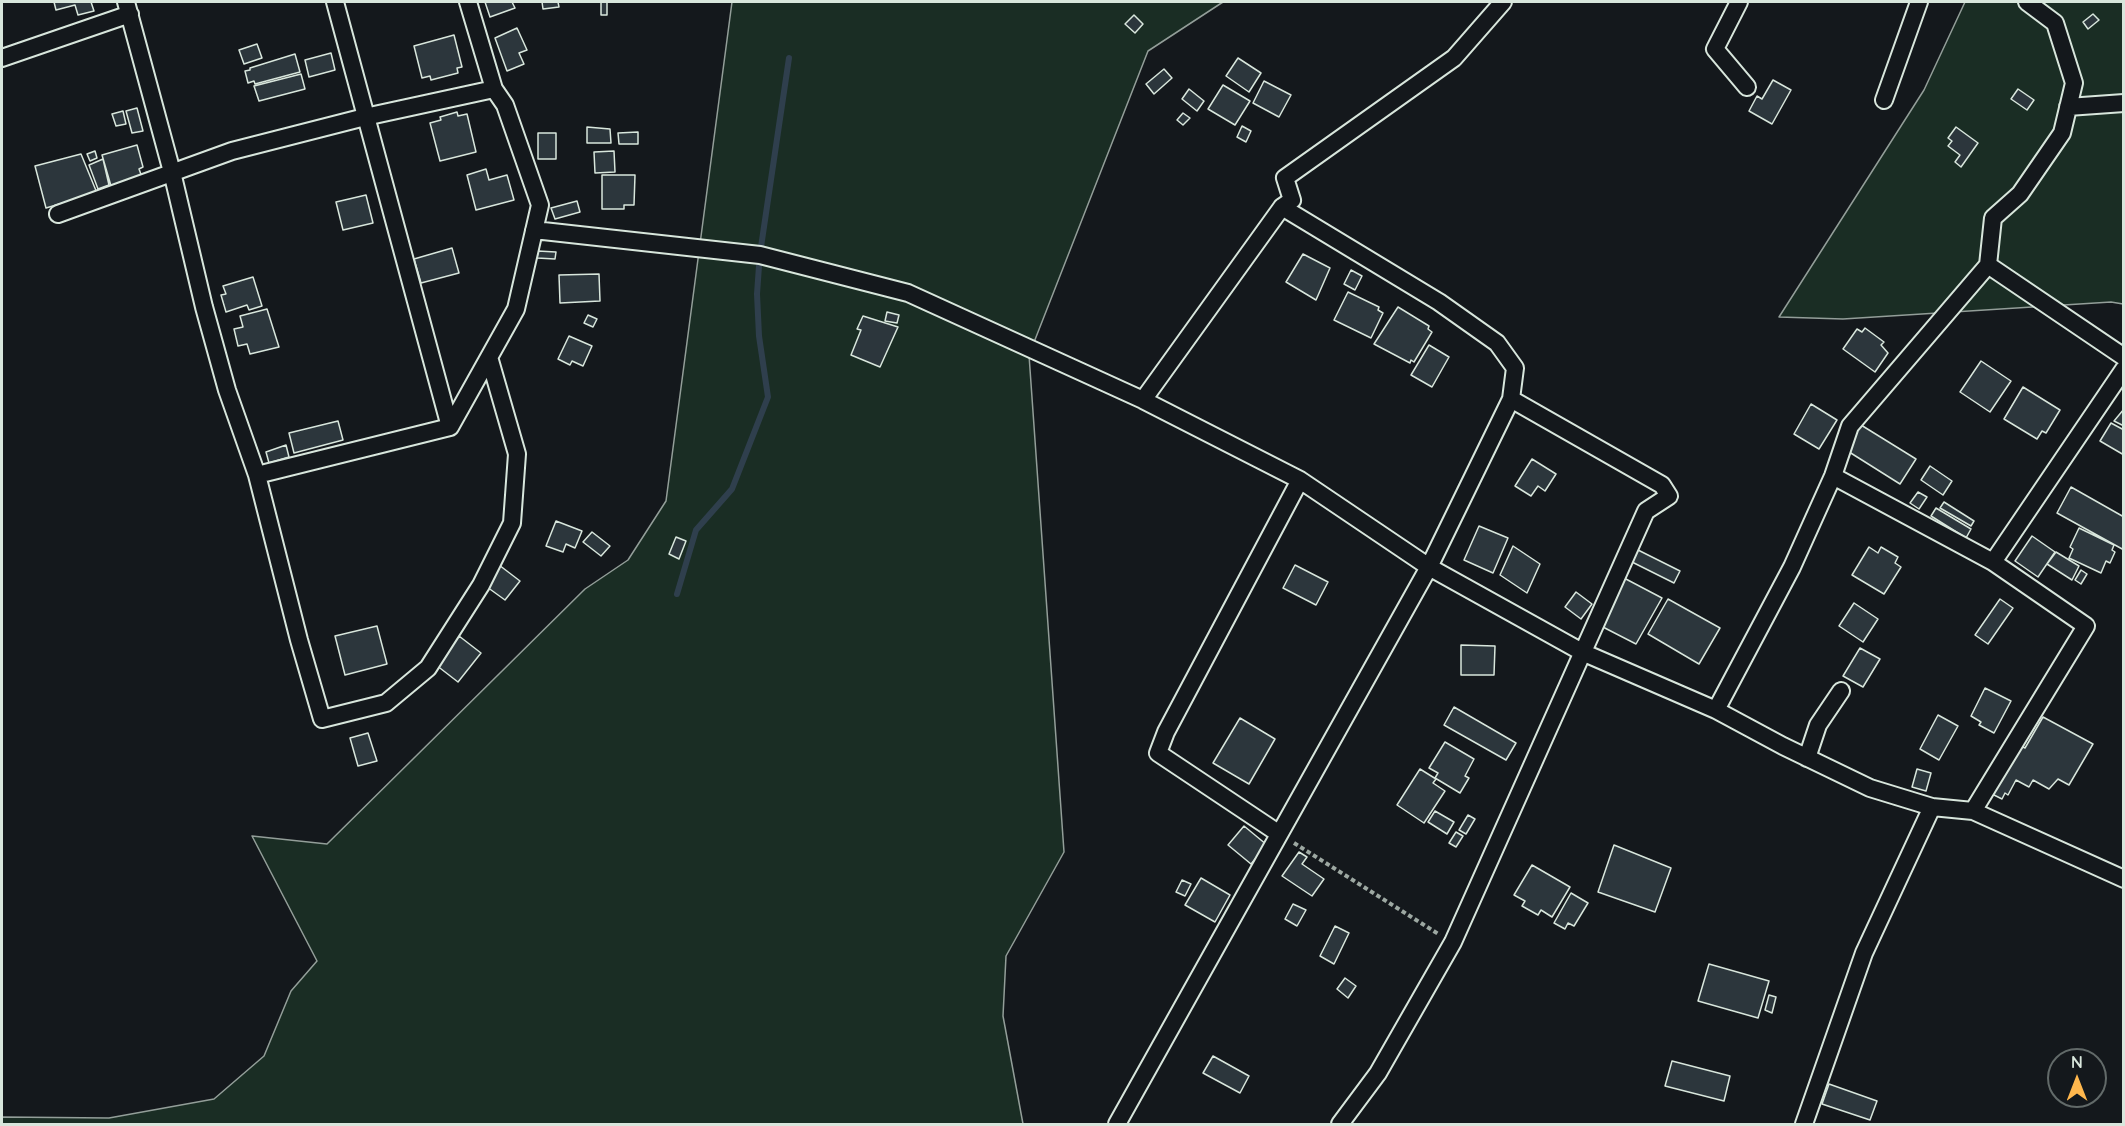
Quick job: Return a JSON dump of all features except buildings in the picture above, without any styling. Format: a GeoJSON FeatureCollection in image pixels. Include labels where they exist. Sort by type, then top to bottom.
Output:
{"type":"FeatureCollection","features":[{"type":"Feature","properties":{"kind":"street"},"geometry":{"type":"LineString","coordinates":[[335,2],[450,427]]}},
{"type":"Feature","properties":{"kind":"street"},"geometry":{"type":"LineString","coordinates":[[257,475],[450,427],[516,309],[540,205],[505,105],[494,89],[468,2]]}},
{"type":"Feature","properties":{"kind":"street"},"geometry":{"type":"LineString","coordinates":[[1143,400],[1282,207],[1292,200],[1285,178],[1454,58],[1503,2]]}},
{"type":"Feature","properties":{"kind":"street"},"geometry":{"type":"LineString","coordinates":[[1739,2],[1714,49],[1747,87]]}},
{"type":"Feature","properties":{"kind":"street"},"geometry":{"type":"LineString","coordinates":[[1884,100],[1919,2]]}},
{"type":"Feature","properties":{"kind":"street"},"geometry":{"type":"LineString","coordinates":[[1716,710],[1792,567],[1833,476],[1850,426],[1988,265],[1993,218],[2020,194],[2037,173],[2062,133],[2074,82],[2055,23],[2027,2]]}},
{"type":"Feature","properties":{"kind":"street"},"geometry":{"type":"LineString","coordinates":[[2,58],[128,8],[221,369],[257,475],[299,640],[322,719],[386,703],[428,668],[481,585],[512,523],[517,454],[489,357]]}},
{"type":"Feature","properties":{"kind":"street"},"geometry":{"type":"LineString","coordinates":[[58,214],[232,152],[365,117],[494,89]]}},
{"type":"Feature","properties":{"kind":"street"},"geometry":{"type":"LineString","coordinates":[[2068,107],[2124,103]]}},
{"type":"Feature","properties":{"kind":"street"},"geometry":{"type":"LineString","coordinates":[[1117,1125],[1278,833],[1429,567],[1511,399],[1515,368],[1497,343],[1440,302],[1282,207]]}},
{"type":"Feature","properties":{"kind":"street"},"geometry":{"type":"LineString","coordinates":[[534,230],[760,255],[908,293],[1143,400],[1300,480],[1429,567],[1582,652],[1716,710],[1870,788],[1932,807],[1973,811],[2124,879]]}},
{"type":"Feature","properties":{"kind":"street"},"geometry":{"type":"LineString","coordinates":[[1988,265],[2124,357]]}},
{"type":"Feature","properties":{"kind":"street"},"geometry":{"type":"LineString","coordinates":[[1993,562],[2124,369]]}},
{"type":"Feature","properties":{"kind":"street"},"geometry":{"type":"LineString","coordinates":[[1340,1125],[1378,1073],[1452,942],[1646,511],[1669,496],[1662,485],[1511,399]]}},
{"type":"Feature","properties":{"kind":"street"},"geometry":{"type":"LineString","coordinates":[[1833,476],[1993,562],[2086,626],[1973,811]]}},
{"type":"Feature","properties":{"kind":"street"},"geometry":{"type":"LineString","coordinates":[[1278,833],[1158,753],[1166,732],[1300,480]]}},
{"type":"Feature","properties":{"kind":"street"},"geometry":{"type":"LineString","coordinates":[[1807,758],[1818,724],[1841,691]]}},
{"type":"Feature","properties":{"kind":"street"},"geometry":{"type":"LineString","coordinates":[[1804,1125],[1863,953],[1932,807]]}},
{"type":"Feature","properties":{"kind":"path"},"geometry":{"type":"LineString","coordinates":[[1278,833],[1452,942]]}},
{"type":"Feature","properties":{"kind":"green space"},"geometry":{"type":"Polygon","coordinates":[[[732,2],[1223,2],[1148,51],[1029,355],[1064,852],[1006,956],[1003,1016],[1023,1124],[2,1124],[2,1117],[109,1118],[214,1099],[264,1056],[291,991],[317,961],[252,836],[327,844],[585,589],[628,560],[666,501],[732,2]]]}},
{"type":"Feature","properties":{"kind":"green space"},"geometry":{"type":"Polygon","coordinates":[[[1965,2],[2123,2],[2123,304],[2111,302],[1843,319],[1779,317],[1924,90],[1965,2]]]}},
{"type":"Feature","properties":{"kind":"waterway"},"geometry":{"type":"LineString","coordinates":[[761,247],[789,58]]}},
{"type":"Feature","properties":{"kind":"waterway"},"geometry":{"type":"LineString","coordinates":[[677,594],[696,530],[732,489],[768,397],[759,336],[757,294],[759,266]]}}]}
